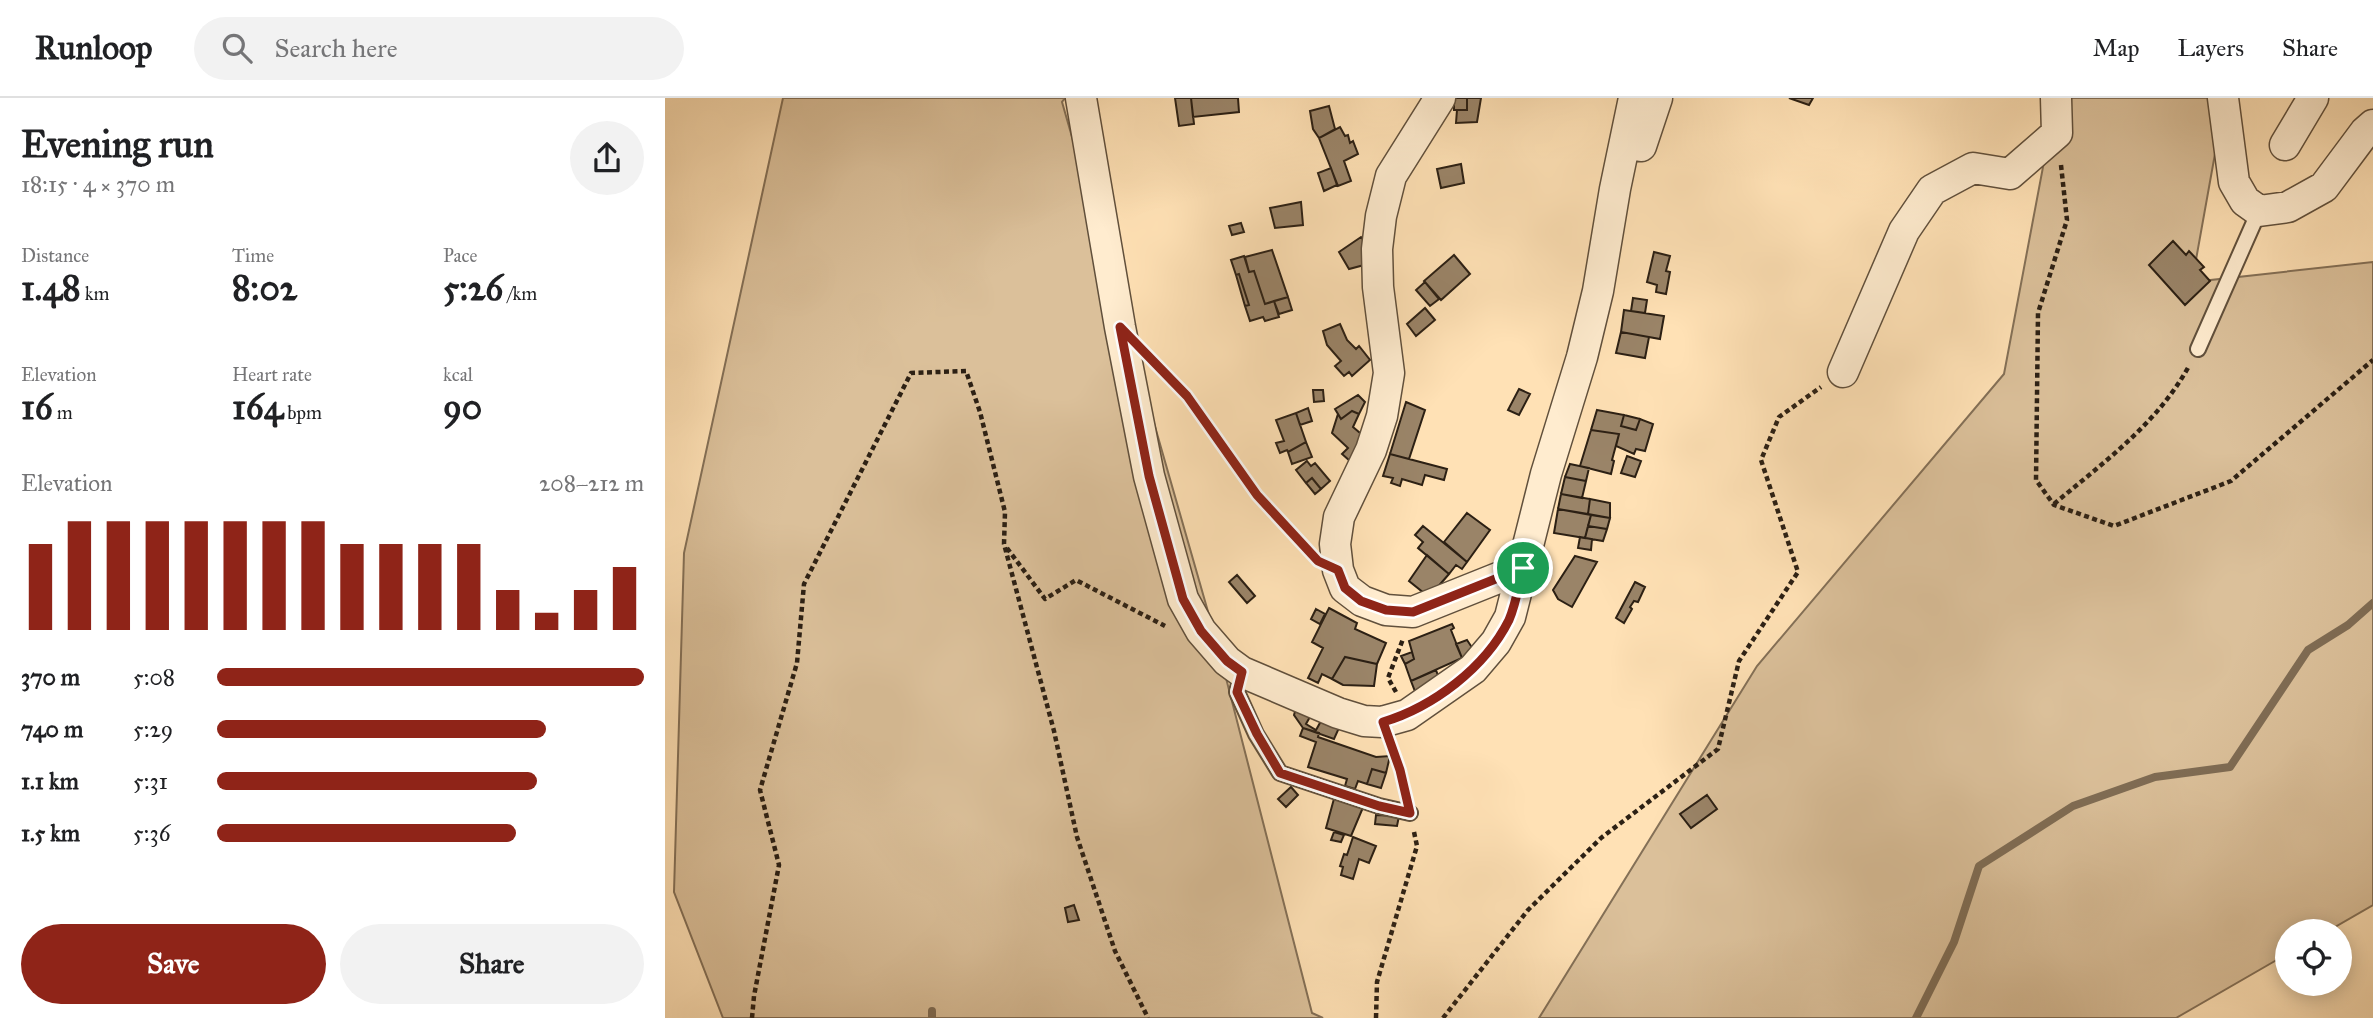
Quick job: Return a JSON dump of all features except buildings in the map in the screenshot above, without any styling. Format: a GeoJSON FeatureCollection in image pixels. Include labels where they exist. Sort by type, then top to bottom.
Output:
{"type":"FeatureCollection","features":[{"type":"Feature","properties":{"kind":"street"},"geometry":{"type":"LineString","coordinates":[[1081,98],[1120,327],[1149,476],[1183,599],[1201,631],[1227,661],[1242,672],[1338,713],[1364,721],[1395,719],[1473,668],[1496,642],[1510,617],[1546,474],[1582,357],[1598,291],[1615,189],[1635,98]]}},
{"type":"Feature","properties":{"kind":"street"},"geometry":{"type":"LineString","coordinates":[[1440,98],[1391,176],[1381,216],[1377,249],[1378,287],[1389,373],[1382,416],[1371,450],[1339,517],[1335,544],[1338,570],[1345,588],[1361,601],[1386,610],[1413,612],[1523,568]]}},
{"type":"Feature","properties":{"kind":"street"},"geometry":{"type":"LineString","coordinates":[[1615,189],[1629,181],[1657,98]]}},
{"type":"Feature","properties":{"kind":"street"},"geometry":{"type":"LineString","coordinates":[[1843,372],[1904,231],[1932,190],[1973,168],[2010,174],[2057,133],[2056,98]]}},
{"type":"Feature","properties":{"kind":"street"},"geometry":{"type":"LineString","coordinates":[[2223,98],[2234,182],[2245,201],[2259,211],[2288,207],[2324,187],[2373,125]]}},
{"type":"Feature","properties":{"kind":"street"},"geometry":{"type":"LineString","coordinates":[[2285,145],[2313,98]]}},
{"type":"Feature","properties":{"kind":"lane"},"geometry":{"type":"LineString","coordinates":[[2199,349],[2259,211]]}},
{"type":"Feature","properties":{"kind":"lane"},"geometry":{"type":"LineString","coordinates":[[1242,672],[1237,692],[1280,773],[1379,806],[1410,813]]}},
{"type":"Feature","properties":{"kind":"path"},"geometry":{"type":"LineString","coordinates":[[2057,133],[2067,220],[2038,313],[2036,480],[2054,505],[2114,526],[2231,481],[2373,360]]}},
{"type":"Feature","properties":{"kind":"path"},"geometry":{"type":"LineString","coordinates":[[1120,327],[1187,396],[1257,495],[1318,561],[1338,570]]}},
{"type":"Feature","properties":{"kind":"path"},"geometry":{"type":"LineString","coordinates":[[2054,505],[2143,429],[2174,392],[2199,349]]}},
{"type":"Feature","properties":{"kind":"path"},"geometry":{"type":"LineString","coordinates":[[753,1018],[754,996],[779,865],[760,790],[797,663],[804,584],[911,373],[966,371],[980,412],[1005,512],[1004,544],[1054,731],[1077,837],[1115,951],[1148,1018]]}},
{"type":"Feature","properties":{"kind":"path"},"geometry":{"type":"LineString","coordinates":[[1443,1018],[1528,909],[1601,838],[1718,749],[1739,661],[1798,572],[1761,460],[1779,417],[1843,372]]}},
{"type":"Feature","properties":{"kind":"path"},"geometry":{"type":"LineString","coordinates":[[1004,544],[1045,599],[1076,580],[1172,629]]}},
{"type":"Feature","properties":{"kind":"path"},"geometry":{"type":"LineString","coordinates":[[1376,1018],[1377,982],[1417,846],[1400,770],[1388,678],[1413,612]]}},
{"type":"Feature","properties":{"kind":"shaded area"},"geometry":{"type":"Polygon","coordinates":[[[783,98],[1065,98],[1062,102],[1217,643],[1312,1013],[1323,1018],[723,1018],[674,892],[684,553],[783,98]]]}},
{"type":"Feature","properties":{"kind":"shaded area"},"geometry":{"type":"Polygon","coordinates":[[[2056,98],[2225,98],[2192,282],[2373,262],[2373,905],[2349,919],[2275,919],[2275,961],[2176,1018],[1539,1018],[1757,666],[2004,374],[2056,98]]]}},
{"type":"Feature","properties":{"kind":"waterway"},"geometry":{"type":"LineString","coordinates":[[1916,1018],[1954,942],[1979,866],[2073,806],[2155,777],[2230,767],[2308,650],[2348,625],[2373,603]]}},
{"type":"Feature","properties":{"kind":"waterway"},"geometry":{"type":"LineString","coordinates":[[932,1011],[932,1018]]}},
{"type":"Feature","properties":{"kind":"route"},"geometry":{"type":"LineString","coordinates":[[1120,327],[1187,396],[1257,495],[1318,561],[1338,570],[1345,588],[1361,601],[1386,610],[1413,612],[1523,568],[1510,617],[1496,642],[1473,668],[1407,715],[1383,722],[1400,770],[1410,813],[1379,806],[1280,773],[1237,692],[1242,672],[1227,661],[1201,631],[1183,599],[1149,476],[1120,327]]}}]}
